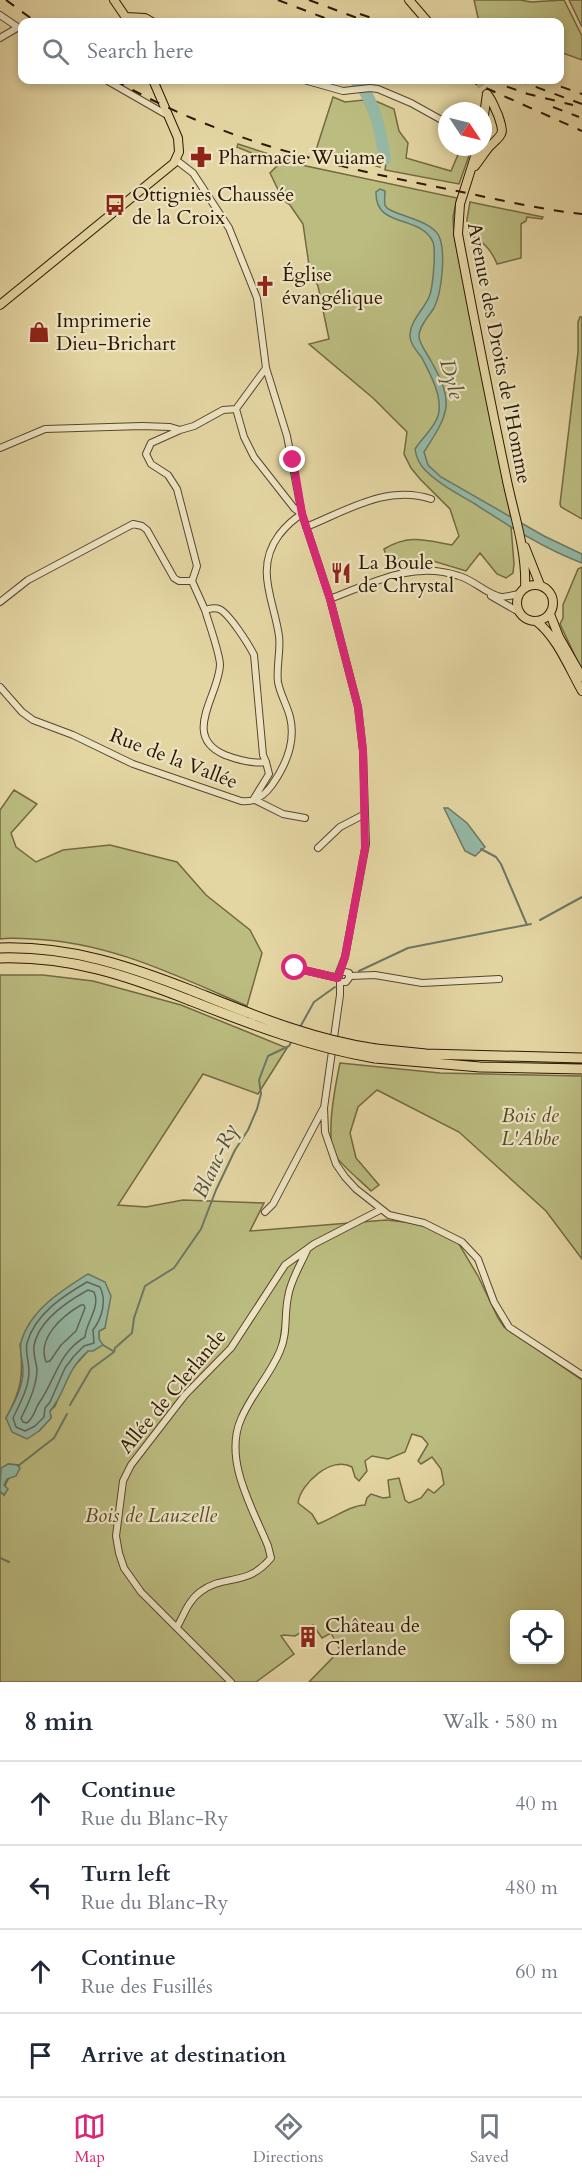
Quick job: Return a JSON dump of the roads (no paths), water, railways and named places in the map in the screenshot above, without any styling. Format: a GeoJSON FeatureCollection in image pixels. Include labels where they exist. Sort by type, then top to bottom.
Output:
{"type":"FeatureCollection","features":[{"type":"Feature","properties":{"kind":"highway"},"geometry":{"type":"LineString","coordinates":[[0,948],[42,948],[98,958],[285,1036],[326,1048],[480,1067],[582,1069]]}},
{"type":"Feature","properties":{"kind":"highway"},"geometry":{"type":"LineString","coordinates":[[0,958],[39,958],[96,968],[191,995]]}},
{"type":"Feature","properties":{"kind":"highway"},"geometry":{"type":"LineString","coordinates":[[375,1053],[582,1058]]}},
{"type":"Feature","properties":{"kind":"main road"},"geometry":{"type":"LineString","coordinates":[[114,0],[129,18]]}},
{"type":"Feature","properties":{"kind":"main road"},"geometry":{"type":"LineString","coordinates":[[409,0],[425,18]]}},
{"type":"Feature","properties":{"kind":"main road"},"geometry":{"type":"LineString","coordinates":[[0,305],[176,160],[179,152],[178,138],[156,84]]}},
{"type":"Feature","properties":{"kind":"main road"},"geometry":{"type":"LineString","coordinates":[[486,102],[487,94],[492,100],[502,125],[500,139],[494,144]]}},
{"type":"Feature","properties":{"kind":"main road"},"geometry":{"type":"LineString","coordinates":[[492,118],[499,119]]}},
{"type":"Feature","properties":{"kind":"main road","name":"Avenue des Droits de l'Homme"},"geometry":{"type":"LineString","coordinates":[[469,174],[494,144]]}},
{"type":"Feature","properties":{"kind":"main road","name":"Avenue des Droits de l'Homme"},"geometry":{"type":"LineString","coordinates":[[474,156],[459,210],[458,234],[520,538]]}},
{"type":"Feature","properties":{"kind":"main road"},"geometry":{"type":"LineString","coordinates":[[520,538],[540,585]]}},
{"type":"Feature","properties":{"kind":"main road"},"geometry":{"type":"LineString","coordinates":[[520,538],[525,571],[522,591],[517,601],[519,612],[526,618],[536,621],[546,630],[582,691]]}},
{"type":"Feature","properties":{"kind":"main road"},"geometry":{"type":"LineString","coordinates":[[522,591],[533,584],[540,585],[549,591],[553,598],[554,605],[550,614],[536,621]]}},
{"type":"Feature","properties":{"kind":"main road"},"geometry":{"type":"LineString","coordinates":[[550,614],[559,637],[582,677]]}},
{"type":"Feature","properties":{"kind":"street"},"geometry":{"type":"LineString","coordinates":[[0,15],[18,28]]}},
{"type":"Feature","properties":{"kind":"street"},"geometry":{"type":"LineString","coordinates":[[0,38],[18,30]]}},
{"type":"Feature","properties":{"kind":"street"},"geometry":{"type":"LineString","coordinates":[[113,84],[167,115]]}},
{"type":"Feature","properties":{"kind":"street"},"geometry":{"type":"LineString","coordinates":[[317,84],[343,92],[366,88],[378,89],[403,99],[438,118]]}},
{"type":"Feature","properties":{"kind":"street"},"geometry":{"type":"LineString","coordinates":[[176,160],[193,173],[230,228],[257,298],[266,368],[287,436],[302,514],[330,599],[359,716],[365,848],[345,957],[324,1107],[325,1132],[336,1164],[345,1177],[388,1215],[424,1223],[462,1242],[478,1259],[494,1302],[509,1327],[582,1375]]}},
{"type":"Feature","properties":{"kind":"street"},"geometry":{"type":"LineString","coordinates":[[266,368],[236,409],[223,410],[194,426],[150,443],[146,454],[151,464],[171,478],[177,489],[197,566],[192,581],[204,610],[220,664],[204,715],[206,738],[213,749],[227,755],[255,764],[266,762]]}},
{"type":"Feature","properties":{"kind":"street"},"geometry":{"type":"LineString","coordinates":[[236,409],[244,437],[254,457],[294,508],[302,514]]}},
{"type":"Feature","properties":{"kind":"street"},"geometry":{"type":"LineString","coordinates":[[0,448],[48,428],[157,426],[180,430]]}},
{"type":"Feature","properties":{"kind":"street"},"geometry":{"type":"LineString","coordinates":[[306,526],[381,496],[401,495],[431,499]]}},
{"type":"Feature","properties":{"kind":"street","name":"Rue de la Vallée"},"geometry":{"type":"LineString","coordinates":[[0,687],[22,712],[33,720],[69,733],[133,764],[241,801],[254,800],[267,791],[283,767],[291,738],[290,718],[278,683],[279,634],[266,585],[266,565],[276,538],[288,523],[302,514]]}},
{"type":"Feature","properties":{"kind":"street"},"geometry":{"type":"LineString","coordinates":[[0,602],[28,580],[123,528],[136,524],[147,530],[174,578],[179,581],[192,581]]}},
{"type":"Feature","properties":{"kind":"street"},"geometry":{"type":"LineString","coordinates":[[330,599],[391,576],[416,570],[453,573],[501,597],[522,591]]}},
{"type":"Feature","properties":{"kind":"street"},"geometry":{"type":"LineString","coordinates":[[487,591],[497,600],[519,612]]}},
{"type":"Feature","properties":{"kind":"street"},"geometry":{"type":"LineString","coordinates":[[204,610],[216,608],[224,612],[250,646],[254,655],[263,755],[269,774],[254,800],[283,813],[305,818]]}},
{"type":"Feature","properties":{"kind":"street"},"geometry":{"type":"LineString","coordinates":[[318,848],[340,827],[365,814]]}},
{"type":"Feature","properties":{"kind":"street"},"geometry":{"type":"LineString","coordinates":[[295,968],[344,977],[375,975],[422,983],[499,979]]}},
{"type":"Feature","properties":{"kind":"street"},"geometry":{"type":"LineString","coordinates":[[265,1212],[273,1204],[324,1107]]}},
{"type":"Feature","properties":{"kind":"street","name":"Allée de Clerlande"},"geometry":{"type":"LineString","coordinates":[[231,1682],[136,1587],[121,1562],[116,1531],[125,1475],[185,1395],[234,1345],[283,1268],[298,1254],[380,1210]]}},
{"type":"Feature","properties":{"kind":"street"},"geometry":{"type":"LineString","coordinates":[[177,1627],[191,1602],[201,1592],[216,1584],[250,1576],[261,1569],[271,1558],[240,1477],[235,1449],[236,1435],[241,1419],[281,1351],[287,1331],[288,1294],[307,1250]]}},
{"type":"Feature","properties":{"kind":"water","name":"Dyle"},"geometry":{"type":"Polygon","coordinates":[[[380,189],[385,191],[385,205],[388,208],[427,225],[439,236],[441,243],[443,262],[437,301],[419,332],[419,339],[439,375],[446,398],[444,417],[424,452],[428,465],[441,477],[544,536],[582,554],[582,563],[514,529],[442,484],[419,463],[415,449],[436,420],[439,403],[434,383],[422,358],[412,344],[410,334],[430,293],[434,270],[434,247],[427,233],[390,217],[383,211],[378,204],[376,192],[380,189]]]}},
{"type":"Feature","properties":{"kind":"water"},"geometry":{"type":"Polygon","coordinates":[[[444,808],[448,808],[467,823],[485,847],[475,856],[465,851],[444,808]]]}},
{"type":"Feature","properties":{"kind":"water"},"geometry":{"type":"Polygon","coordinates":[[[88,1274],[105,1282],[111,1296],[105,1328],[99,1331],[99,1339],[103,1345],[93,1351],[88,1351],[80,1359],[50,1411],[51,1418],[39,1431],[27,1439],[12,1432],[6,1418],[18,1395],[21,1383],[23,1370],[20,1349],[25,1331],[31,1320],[48,1302],[88,1274]]]}},
{"type":"Feature","properties":{"kind":"water"},"geometry":{"type":"Polygon","coordinates":[[[8,1464],[18,1465],[20,1468],[16,1476],[7,1479],[4,1485],[8,1489],[4,1495],[0,1491],[1,1468],[8,1464]]]}},
{"type":"Feature","properties":{"kind":"waterway","name":"Dyle"},"geometry":{"type":"LineString","coordinates":[[359,84],[372,106],[385,159]]}},
{"type":"Feature","properties":{"kind":"waterway"},"geometry":{"type":"LineString","coordinates":[[481,849],[496,857],[501,864],[527,925]]}},
{"type":"Feature","properties":{"kind":"waterway"},"geometry":{"type":"LineString","coordinates":[[540,920],[582,897]]}},
{"type":"Feature","properties":{"kind":"waterway","name":"Blanc-Ry"},"geometry":{"type":"LineString","coordinates":[[359,971],[408,948],[531,924]]}},
{"type":"Feature","properties":{"kind":"waterway","name":"Blanc-Ry"},"geometry":{"type":"LineString","coordinates":[[299,1029],[314,1002],[335,987]]}},
{"type":"Feature","properties":{"kind":"waterway","name":"Blanc-Ry"},"geometry":{"type":"LineString","coordinates":[[70,1405],[91,1369],[114,1352],[115,1348],[132,1333],[134,1318],[145,1286],[174,1268],[201,1229],[216,1190],[257,1109],[261,1094],[259,1080],[268,1056],[289,1046],[293,1039]]}},
{"type":"Feature","properties":{"kind":"waterway"},"geometry":{"type":"LineString","coordinates":[[103,1345],[113,1351]]}},
{"type":"Feature","properties":{"kind":"waterway"},"geometry":{"type":"LineString","coordinates":[[18,1466],[54,1438],[67,1414]]}},
{"type":"Feature","properties":{"kind":"waterway"},"geometry":{"type":"LineString","coordinates":[[0,1558],[9,1562]]}},
{"type":"Feature","properties":{"kind":"tunnel"},"geometry":{"type":"LineString","coordinates":[[480,84],[487,94]]}},
{"type":"Feature","properties":{"kind":"railway"},"geometry":{"type":"LineString","coordinates":[[6,0],[31,18]]}},
{"type":"Feature","properties":{"kind":"railway"},"geometry":{"type":"LineString","coordinates":[[278,0],[325,18]]}},
{"type":"Feature","properties":{"kind":"railway"},"geometry":{"type":"LineString","coordinates":[[309,0],[357,18]]}},
{"type":"Feature","properties":{"kind":"railway"},"geometry":{"type":"LineString","coordinates":[[360,14],[372,18]]}},
{"type":"Feature","properties":{"kind":"railway"},"geometry":{"type":"LineString","coordinates":[[122,84],[194,119],[276,148],[361,171],[531,206],[582,214]]}},
{"type":"Feature","properties":{"kind":"railway"},"geometry":{"type":"LineString","coordinates":[[477,84],[582,131]]}},
{"type":"Feature","properties":{"kind":"railway"},"geometry":{"type":"LineString","coordinates":[[499,84],[573,105]]}},
{"type":"Feature","properties":{"kind":"railway"},"geometry":{"type":"LineString","coordinates":[[528,84],[582,104]]}},
{"type":"Feature","properties":{"kind":"railway"},"geometry":{"type":"LineString","coordinates":[[553,84],[582,94]]}},
{"type":"Feature","properties":{"kind":"railway"},"geometry":{"type":"LineString","coordinates":[[553,107],[579,117]]}},
{"type":"Feature","properties":{"kind":"place","name":"Pharmacie Wuiame"},"geometry":{"type":"Point","coordinates":[201,157]}},
{"type":"Feature","properties":{"kind":"place","name":"Ottignies Chaussée de la Croix"},"geometry":{"type":"Point","coordinates":[115,205]}},
{"type":"Feature","properties":{"kind":"place","name":"Église évangélique"},"geometry":{"type":"Point","coordinates":[265,286]}},
{"type":"Feature","properties":{"kind":"place","name":"Imprimerie Dieu-Brichart"},"geometry":{"type":"Point","coordinates":[39,332]}},
{"type":"Feature","properties":{"kind":"place","name":"La Boule de Chrystal"},"geometry":{"type":"Point","coordinates":[341,573]}},
{"type":"Feature","properties":{"kind":"place","name":"Château de Clerlande"},"geometry":{"type":"Point","coordinates":[308,1637]}},
{"type":"Feature","properties":{"kind":"park label","name":"Bois de L'Abbe"},"geometry":{"type":"Point","coordinates":[530,1126]}},
{"type":"Feature","properties":{"kind":"park label","name":"Bois de Lauzelle"},"geometry":{"type":"Point","coordinates":[151,1515]}}]}
